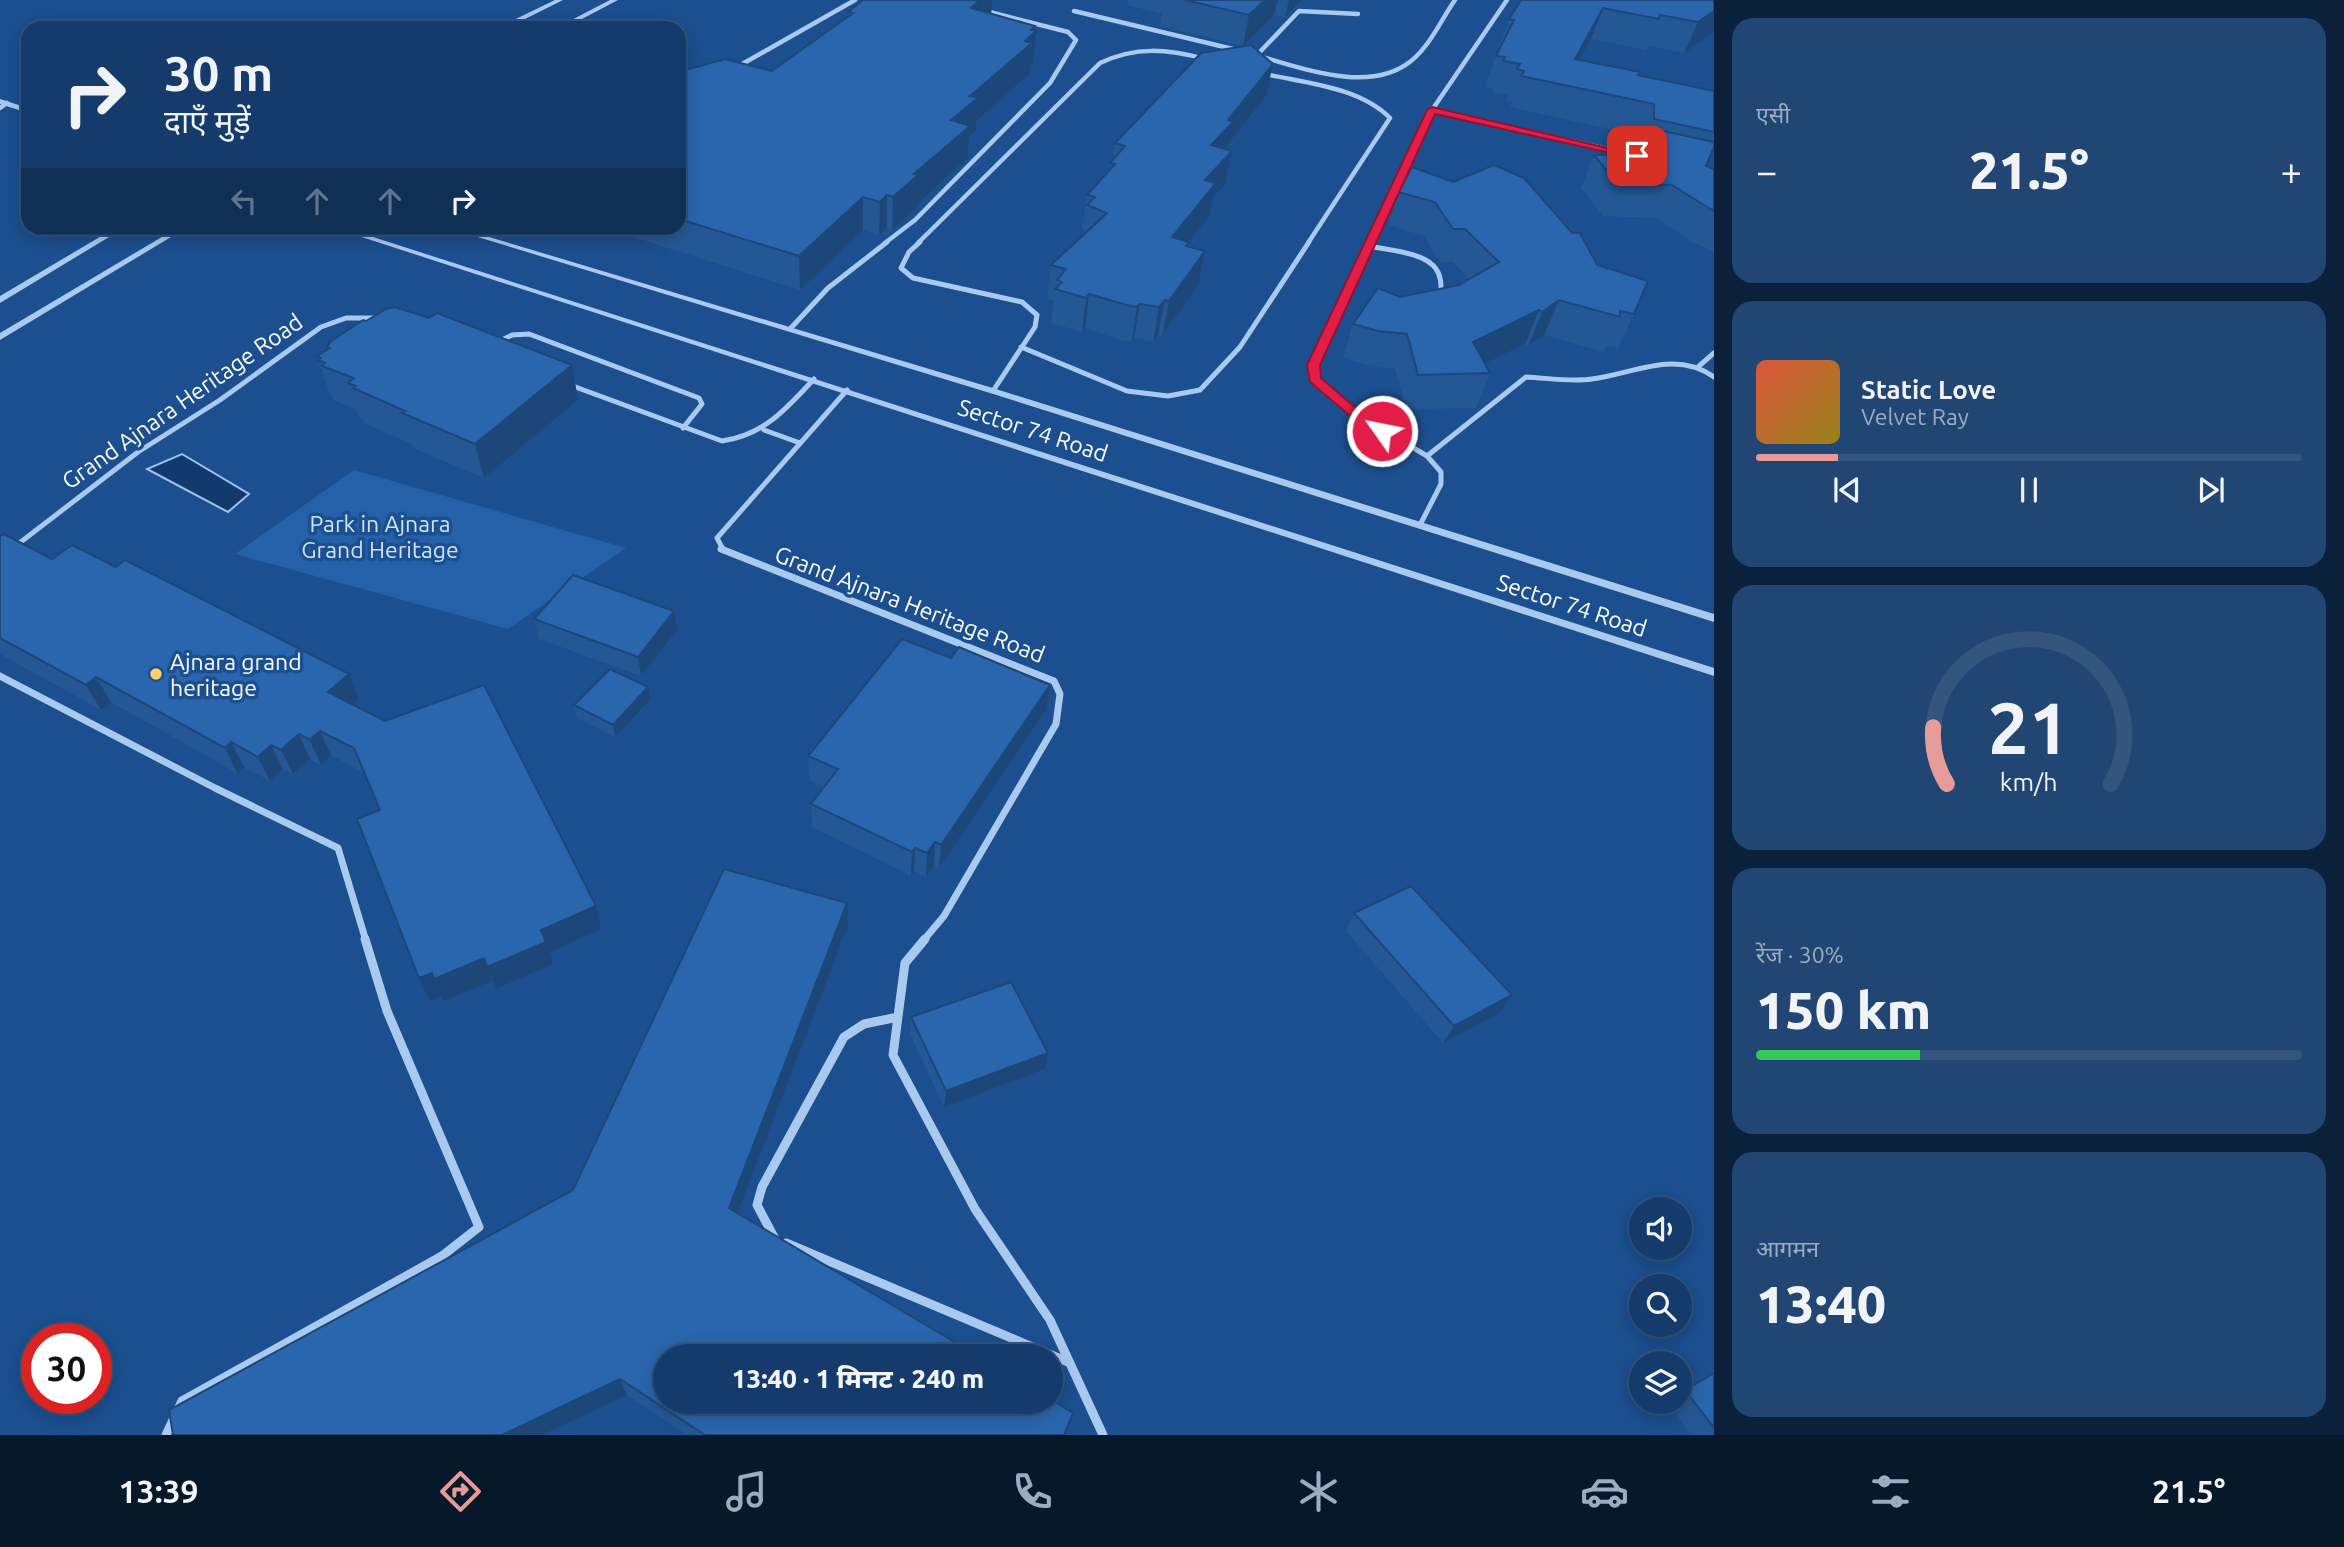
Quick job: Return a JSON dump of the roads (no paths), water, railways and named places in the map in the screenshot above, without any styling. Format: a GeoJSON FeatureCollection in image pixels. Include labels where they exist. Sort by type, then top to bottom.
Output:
{"type":"FeatureCollection","features":[{"type":"Feature","properties":{"kind":"street"},"geometry":{"type":"LineString","coordinates":[[516,21],[560,0]]}},
{"type":"Feature","properties":{"kind":"street"},"geometry":{"type":"LineString","coordinates":[[574,21],[615,0]]}},
{"type":"Feature","properties":{"kind":"street"},"geometry":{"type":"LineString","coordinates":[[725,74],[855,0]]}},
{"type":"Feature","properties":{"kind":"street"},"geometry":{"type":"LineString","coordinates":[[1074,11],[1366,78],[1390,74],[1411,61],[1455,0]]}},
{"type":"Feature","properties":{"kind":"street"},"geometry":{"type":"LineString","coordinates":[[1420,525],[1441,484],[1441,472],[1427,456],[1353,411],[1314,379],[1314,365],[1432,110],[1507,0]]}},
{"type":"Feature","properties":{"kind":"street"},"geometry":{"type":"LineString","coordinates":[[790,329],[828,288],[925,210],[1049,83],[1076,40],[1068,32],[968,7]]}},
{"type":"Feature","properties":{"kind":"street"},"geometry":{"type":"LineString","coordinates":[[1257,55],[1299,11],[1358,14]]}},
{"type":"Feature","properties":{"kind":"street"},"geometry":{"type":"LineString","coordinates":[[993,391],[1035,327],[1037,315],[1022,302],[913,278],[901,268],[909,253],[1100,63],[1121,52],[1144,49],[1175,51],[1215,61]]}},
{"type":"Feature","properties":{"kind":"street"},"geometry":{"type":"LineString","coordinates":[[1021,347],[1127,391],[1168,396],[1199,390],[1240,347],[1390,118],[1383,107],[1361,97],[1255,72]]}},
{"type":"Feature","properties":{"kind":"street"},"geometry":{"type":"LineString","coordinates":[[2,104],[21,109]]}},
{"type":"Feature","properties":{"kind":"street"},"geometry":{"type":"LineString","coordinates":[[1432,110],[1647,158]]}},
{"type":"Feature","properties":{"kind":"street"},"geometry":{"type":"LineString","coordinates":[[0,300],[108,235]]}},
{"type":"Feature","properties":{"kind":"street"},"geometry":{"type":"LineString","coordinates":[[0,337],[170,235]]}},
{"type":"Feature","properties":{"kind":"street","name":"Sector 74 Road"},"geometry":{"type":"LineString","coordinates":[[360,235],[814,379],[1714,672]]}},
{"type":"Feature","properties":{"kind":"street","name":"Sector 74 Road"},"geometry":{"type":"LineString","coordinates":[[482,235],[993,391],[1714,618]]}},
{"type":"Feature","properties":{"kind":"street"},"geometry":{"type":"LineString","coordinates":[[1369,246],[1420,258],[1435,266],[1441,290],[1439,304]]}},
{"type":"Feature","properties":{"kind":"street","name":"Grand Ajnara Heritage Road"},"geometry":{"type":"LineString","coordinates":[[0,558],[138,452],[220,400],[321,327],[346,318],[373,316],[385,319]]}},
{"type":"Feature","properties":{"kind":"street"},"geometry":{"type":"LineString","coordinates":[[491,346],[512,335],[529,334],[699,398],[702,404],[682,428]]}},
{"type":"Feature","properties":{"kind":"street"},"geometry":{"type":"LineString","coordinates":[[1699,366],[1714,353]]}},
{"type":"Feature","properties":{"kind":"street"},"geometry":{"type":"LineString","coordinates":[[1427,456],[1526,377],[1592,379],[1645,365],[1699,366],[1714,377]]}},
{"type":"Feature","properties":{"kind":"street"},"geometry":{"type":"LineString","coordinates":[[556,380],[722,441],[743,440],[764,430],[814,379]]}},
{"type":"Feature","properties":{"kind":"street","name":"Grand Ajnara Heritage Road"},"geometry":{"type":"LineString","coordinates":[[847,390],[717,538],[721,549],[1054,681],[1060,694],[1056,724],[944,916],[905,962],[893,1055],[975,1209],[1050,1320],[1103,1435]]}},
{"type":"Feature","properties":{"kind":"street"},"geometry":{"type":"LineString","coordinates":[[764,430],[800,443]]}},
{"type":"Feature","properties":{"kind":"street"},"geometry":{"type":"LineString","coordinates":[[0,676],[215,788],[338,848],[387,1011],[480,1227],[442,1256],[182,1401],[166,1435]]}},
{"type":"Feature","properties":{"kind":"street"},"geometry":{"type":"LineString","coordinates":[[898,1017],[864,1024],[844,1037],[762,1187],[757,1205],[772,1237],[1069,1362]]}},
{"type":"Feature","properties":{"kind":"place","name":"Ajnara grand heritage"},"geometry":{"type":"Point","coordinates":[156,674]}},
{"type":"Feature","properties":{"kind":"park label","name":"Park in Ajnara Grand Heritage"},"geometry":{"type":"Point","coordinates":[380,536]}}]}
